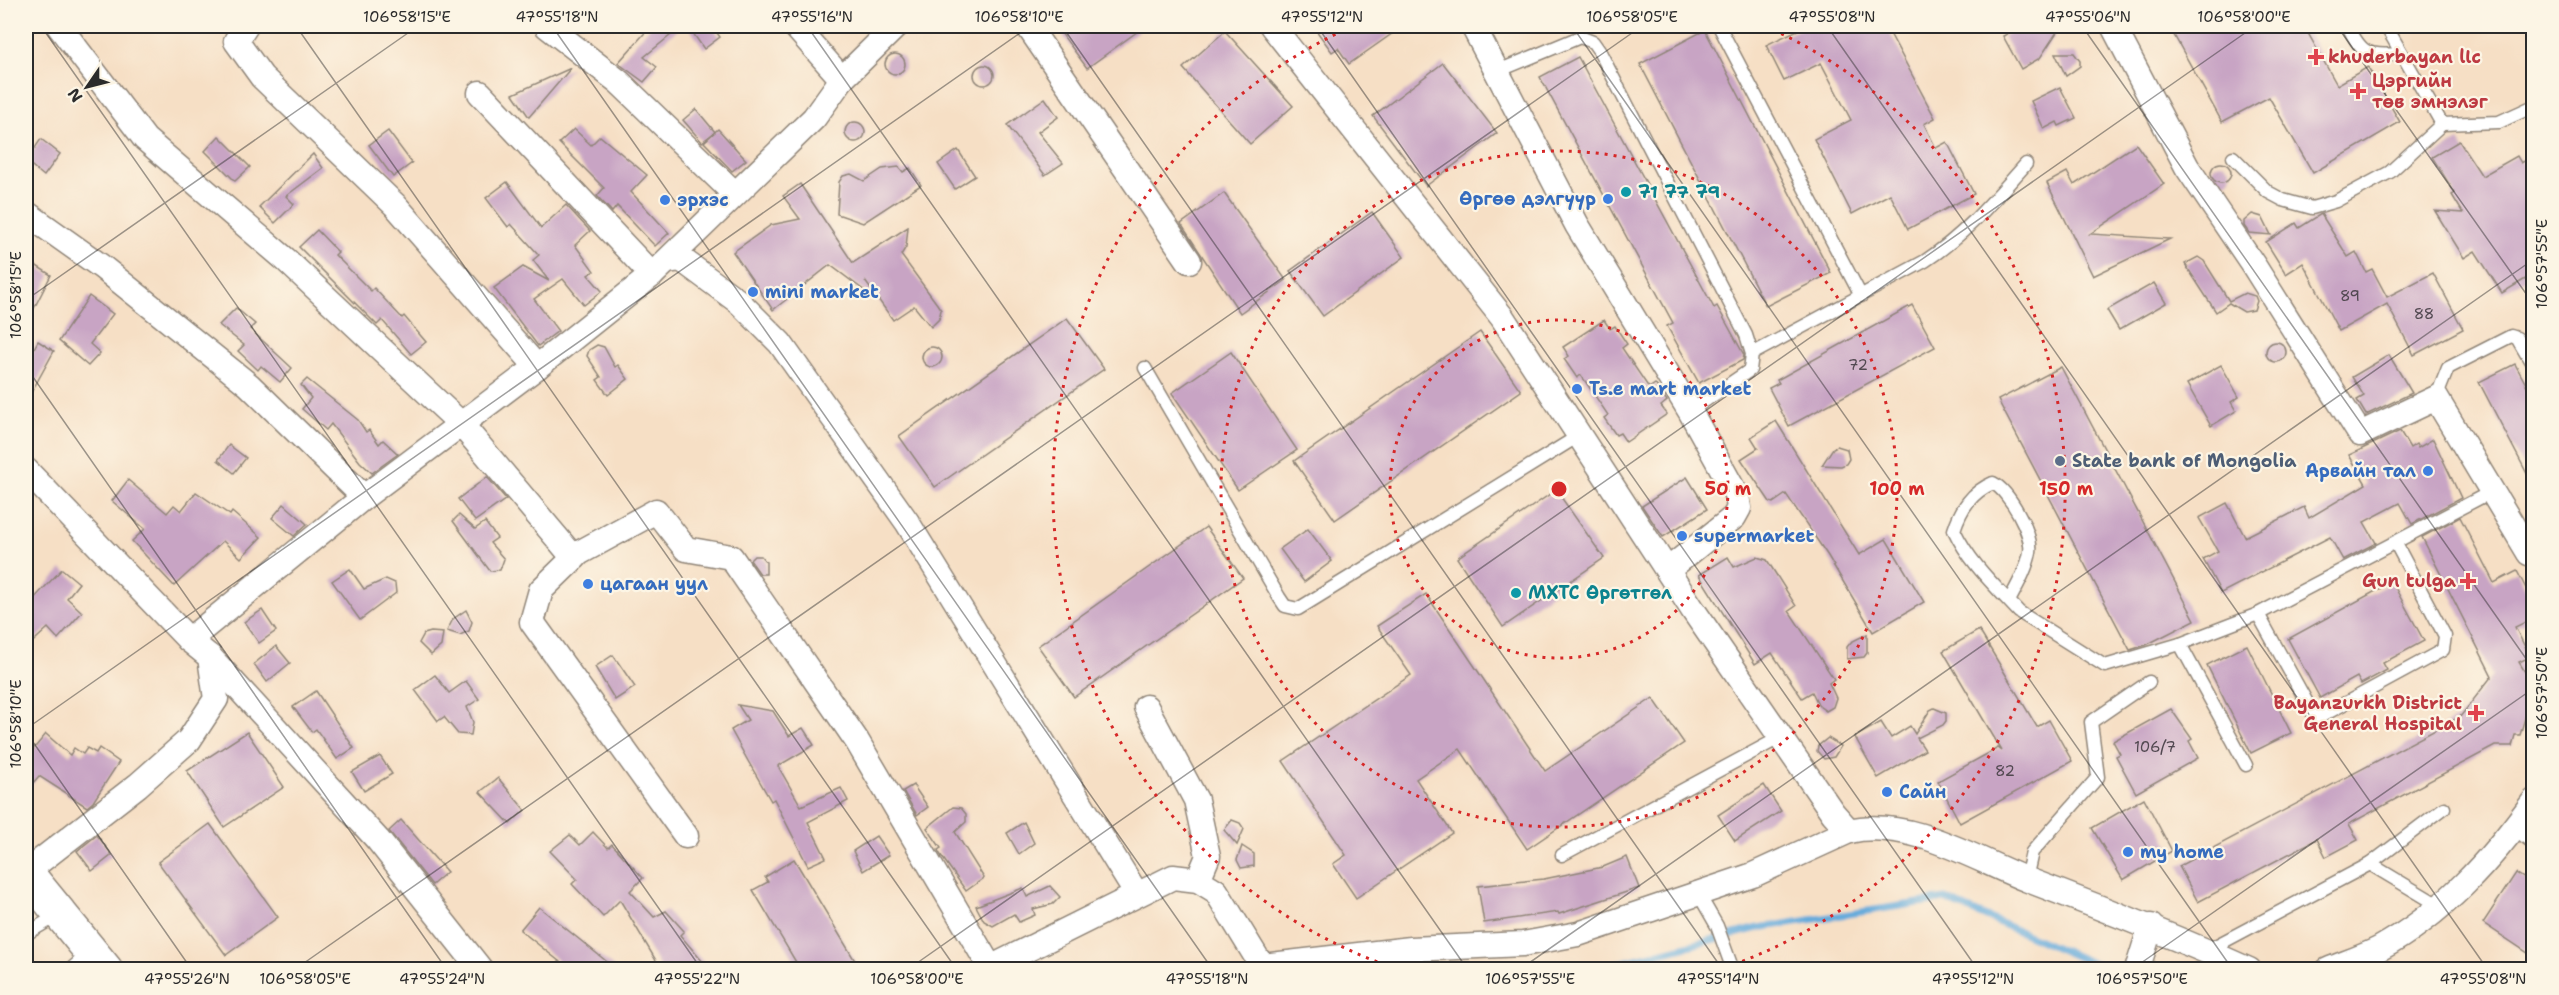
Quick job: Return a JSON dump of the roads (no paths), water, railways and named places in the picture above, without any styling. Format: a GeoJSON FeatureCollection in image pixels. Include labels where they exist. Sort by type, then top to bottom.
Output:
{"type":"FeatureCollection","features":[{"type":"Feature","properties":{"kind":"main road"},"geometry":{"type":"LineString","coordinates":[[26,872],[60,914],[89,963]]}},
{"type":"Feature","properties":{"kind":"street"},"geometry":{"type":"LineString","coordinates":[[59,26],[145,139],[285,259],[461,424],[574,558]]}},
{"type":"Feature","properties":{"kind":"street"},"geometry":{"type":"LineString","coordinates":[[246,26],[236,41],[262,77],[395,205],[537,367]]}},
{"type":"Feature","properties":{"kind":"street"},"geometry":{"type":"LineString","coordinates":[[547,26],[619,82],[735,194]]}},
{"type":"Feature","properties":{"kind":"street"},"geometry":{"type":"LineString","coordinates":[[795,26],[842,79]]}},
{"type":"Feature","properties":{"kind":"street"},"geometry":{"type":"LineString","coordinates":[[189,640],[364,497],[537,367],[660,268],[814,118],[842,79],[896,26]]}},
{"type":"Feature","properties":{"kind":"street"},"geometry":{"type":"LineString","coordinates":[[1028,26],[1189,261]]}},
{"type":"Feature","properties":{"kind":"street"},"geometry":{"type":"LineString","coordinates":[[1272,26],[1503,317],[1781,737],[1849,831]]}},
{"type":"Feature","properties":{"kind":"street"},"geometry":{"type":"LineString","coordinates":[[1473,26],[1577,225],[1690,411],[1737,496],[1739,508],[1734,517],[1668,569]]}},
{"type":"Feature","properties":{"kind":"street"},"geometry":{"type":"LineString","coordinates":[[2114,26],[2187,167],[2254,266],[2360,434],[2436,398],[2491,492],[2529,552],[2534,553]]}},
{"type":"Feature","properties":{"kind":"street"},"geometry":{"type":"LineString","coordinates":[[480,93],[660,268]]}},
{"type":"Feature","properties":{"kind":"street"},"geometry":{"type":"LineString","coordinates":[[26,213],[102,267],[249,385],[364,497]]}},
{"type":"Feature","properties":{"kind":"street"},"geometry":{"type":"LineString","coordinates":[[660,268],[681,260],[739,302],[780,343],[907,522],[1136,893]]}},
{"type":"Feature","properties":{"kind":"street"},"geometry":{"type":"LineString","coordinates":[[26,470],[189,640],[210,657],[378,840],[481,969]]}},
{"type":"Feature","properties":{"kind":"street"},"geometry":{"type":"LineString","coordinates":[[686,836],[531,622],[541,590],[574,558],[656,511],[686,549],[731,557],[857,741],[988,968],[1057,937],[1136,893],[1173,877],[1198,880],[1216,891],[1263,968],[1411,949],[1495,946],[1550,940],[1578,934],[1753,875],[1849,831],[1876,829],[1914,835],[2151,926],[2249,969]]}},
{"type":"Feature","properties":{"kind":"street"},"geometry":{"type":"LineString","coordinates":[[26,872],[138,785],[189,740],[216,699],[210,657]]}},
{"type":"Feature","properties":{"kind":"street"},"geometry":{"type":"LineString","coordinates":[[1146,707],[1196,800],[1208,856],[1198,880]]}},
{"type":"Feature","properties":{"kind":"street"},"geometry":{"type":"LineString","coordinates":[[2328,969],[2379,949],[2440,906],[2476,873],[2534,801]]}},
{"type":"Feature","properties":{"kind":"street"},"geometry":{"type":"LineString","coordinates":[[2137,969],[2151,926]]}},
{"type":"Feature","properties":{"kind":"lane"},"geometry":{"type":"LineString","coordinates":[[1719,26],[1861,296]]}},
{"type":"Feature","properties":{"kind":"lane"},"geometry":{"type":"LineString","coordinates":[[2348,26],[2358,46],[2366,53],[2402,54]]}},
{"type":"Feature","properties":{"kind":"lane"},"geometry":{"type":"LineString","coordinates":[[2386,26],[2442,124]]}},
{"type":"Feature","properties":{"kind":"lane"},"geometry":{"type":"LineString","coordinates":[[1498,71],[1580,37],[1593,42],[1746,335],[1752,354],[1750,370],[1690,411]]}},
{"type":"Feature","properties":{"kind":"lane"},"geometry":{"type":"LineString","coordinates":[[2233,157],[2268,192],[2283,200],[2312,208],[2345,197],[2390,172],[2442,124],[2499,122],[2534,106]]}},
{"type":"Feature","properties":{"kind":"lane"},"geometry":{"type":"LineString","coordinates":[[1752,354],[1950,245],[1974,223],[2026,164]]}},
{"type":"Feature","properties":{"kind":"lane"},"geometry":{"type":"LineString","coordinates":[[2436,398],[2448,369],[2511,336],[2517,338],[2534,367]]}},
{"type":"Feature","properties":{"kind":"lane"},"geometry":{"type":"LineString","coordinates":[[1145,368],[1279,597],[1286,606],[1298,609],[1580,435]]}},
{"type":"Feature","properties":{"kind":"lane"},"geometry":{"type":"LineString","coordinates":[[2009,601],[2031,550],[2021,517],[2000,486],[1993,483],[1980,489],[1960,511],[1954,530],[1965,554],[2019,612],[2105,666],[2180,644],[2258,614],[2491,492]]}},
{"type":"Feature","properties":{"kind":"lane"},"geometry":{"type":"LineString","coordinates":[[2258,614],[2316,719],[2442,650],[2445,636],[2395,542]]}},
{"type":"Feature","properties":{"kind":"lane"},"geometry":{"type":"LineString","coordinates":[[2180,644],[2246,765]]}},
{"type":"Feature","properties":{"kind":"lane"},"geometry":{"type":"LineString","coordinates":[[2026,879],[2032,852],[2098,777],[2091,722],[2150,682]]}},
{"type":"Feature","properties":{"kind":"lane"},"geometry":{"type":"LineString","coordinates":[[1562,855],[1781,737]]}},
{"type":"Feature","properties":{"kind":"lane"},"geometry":{"type":"LineString","coordinates":[[2206,951],[2370,864],[2444,808]]}},
{"type":"Feature","properties":{"kind":"lane"},"geometry":{"type":"LineString","coordinates":[[2514,828],[2534,844]]}},
{"type":"Feature","properties":{"kind":"lane"},"geometry":{"type":"LineString","coordinates":[[2370,864],[2440,906]]}},
{"type":"Feature","properties":{"kind":"lane"},"geometry":{"type":"LineString","coordinates":[[1698,893],[1717,926],[1733,969]]}},
{"type":"Feature","properties":{"kind":"lane"},"geometry":{"type":"LineString","coordinates":[[26,934],[60,914]]}},
{"type":"Feature","properties":{"kind":"waterway"},"geometry":{"type":"LineString","coordinates":[[1593,970],[1758,928],[1945,899],[2108,970]]}},
{"type":"Feature","properties":{"kind":"place","name":"khuderbayan llc"},"geometry":{"type":"Point","coordinates":[2316,57]}},
{"type":"Feature","properties":{"kind":"place","name":"Цэргийн төв эмнэлэг"},"geometry":{"type":"Point","coordinates":[2358,91]}},
{"type":"Feature","properties":{"kind":"place","name":"71 77 79"},"geometry":{"type":"Point","coordinates":[1626,192]}},
{"type":"Feature","properties":{"kind":"place","name":"Өргөө дэлгүүр"},"geometry":{"type":"Point","coordinates":[1608,199]}},
{"type":"Feature","properties":{"kind":"place","name":"эрхэс"},"geometry":{"type":"Point","coordinates":[665,200]}},
{"type":"Feature","properties":{"kind":"place","name":"mini market"},"geometry":{"type":"Point","coordinates":[753,292]}},
{"type":"Feature","properties":{"kind":"place","name":"Ts.e mart market"},"geometry":{"type":"Point","coordinates":[1577,389]}},
{"type":"Feature","properties":{"kind":"place","name":"State bank of Mongolia"},"geometry":{"type":"Point","coordinates":[2060,461]}},
{"type":"Feature","properties":{"kind":"place","name":"Арвайн тал"},"geometry":{"type":"Point","coordinates":[2428,471]}},
{"type":"Feature","properties":{"kind":"place","name":"supermarket"},"geometry":{"type":"Point","coordinates":[1682,536]}},
{"type":"Feature","properties":{"kind":"place","name":"Gun tulga"},"geometry":{"type":"Point","coordinates":[2468,581]}},
{"type":"Feature","properties":{"kind":"place","name":"цагаан уул"},"geometry":{"type":"Point","coordinates":[588,584]}},
{"type":"Feature","properties":{"kind":"place","name":"МХТС Өргөтгөл"},"geometry":{"type":"Point","coordinates":[1516,593]}},
{"type":"Feature","properties":{"kind":"place","name":"Bayanzurkh District General Hospital"},"geometry":{"type":"Point","coordinates":[2476,713]}},
{"type":"Feature","properties":{"kind":"place","name":"Сайн"},"geometry":{"type":"Point","coordinates":[1887,792]}},
{"type":"Feature","properties":{"kind":"place","name":"my home"},"geometry":{"type":"Point","coordinates":[2128,852]}}]}
